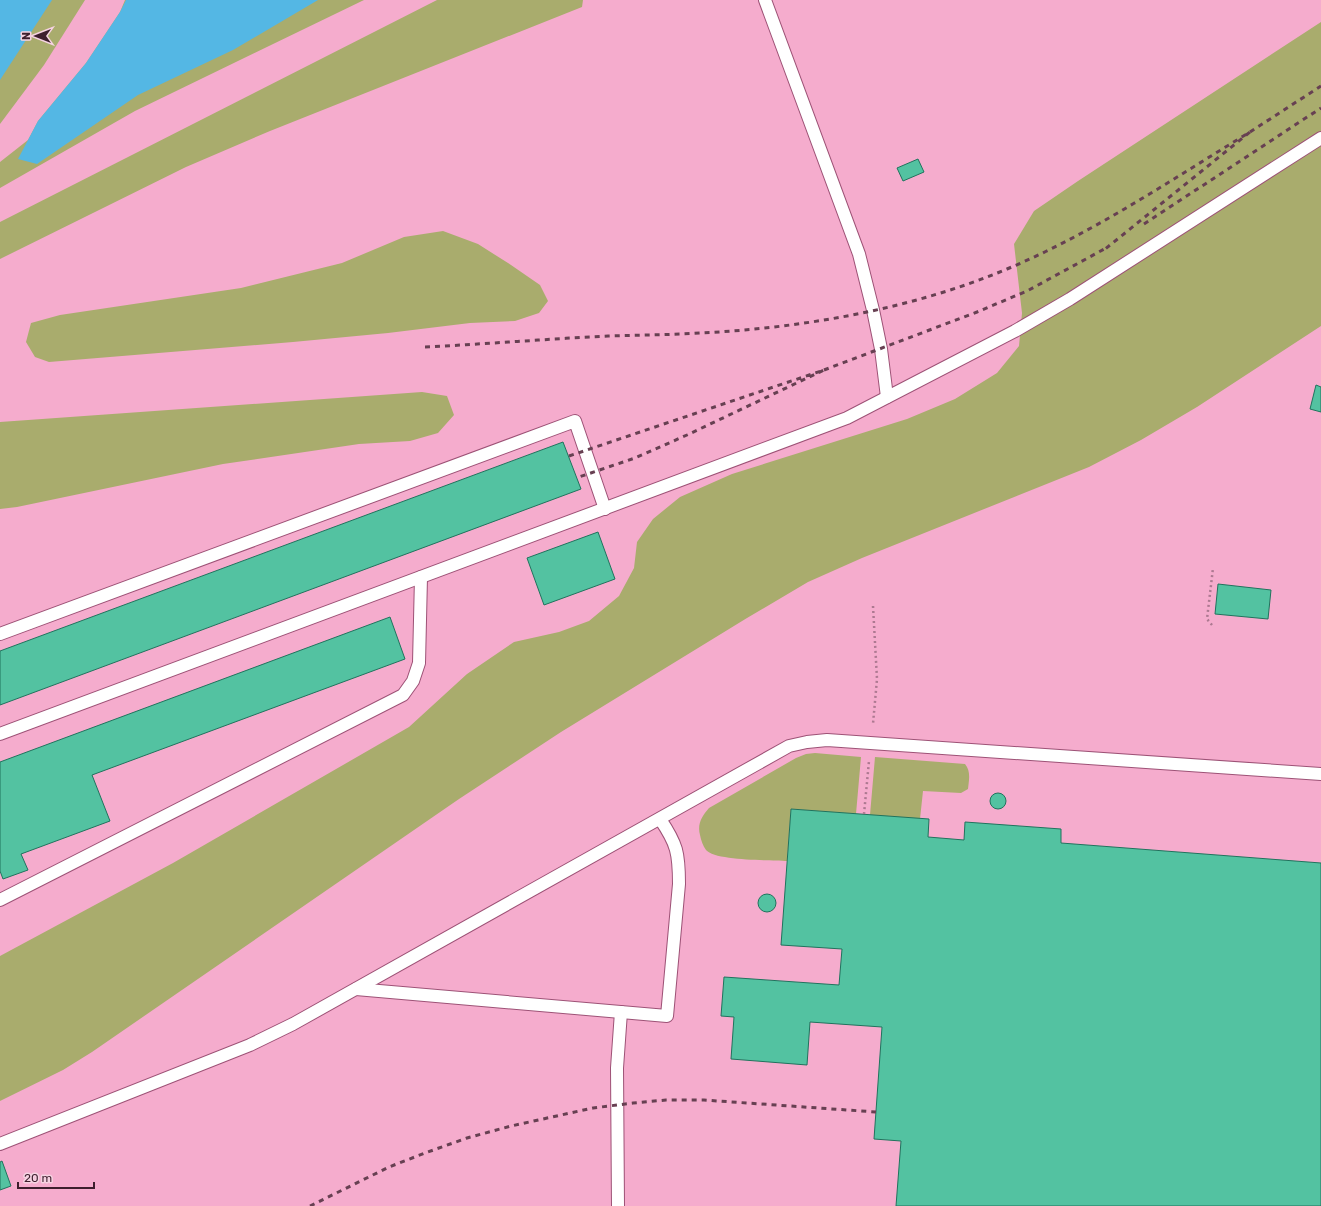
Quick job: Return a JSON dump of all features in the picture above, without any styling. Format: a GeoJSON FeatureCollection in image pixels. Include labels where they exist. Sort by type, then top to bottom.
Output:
{"type":"FeatureCollection","features":[{"type":"Feature","properties":{"kind":"lane"},"geometry":{"type":"LineString","coordinates":[[765,0],[859,254],[881,349],[887,397]]}},
{"type":"Feature","properties":{"kind":"lane"},"geometry":{"type":"LineString","coordinates":[[0,734],[847,418],[1015,331],[1070,299],[1321,138]]}},
{"type":"Feature","properties":{"kind":"lane"},"geometry":{"type":"LineString","coordinates":[[0,634],[575,421],[605,509]]}},
{"type":"Feature","properties":{"kind":"lane"},"geometry":{"type":"LineString","coordinates":[[0,900],[403,696],[413,681],[419,663],[421,577]]}},
{"type":"Feature","properties":{"kind":"lane"},"geometry":{"type":"LineString","coordinates":[[0,1144],[250,1045],[293,1024],[789,746],[827,740],[1321,774]]}},
{"type":"Feature","properties":{"kind":"lane"},"geometry":{"type":"LineString","coordinates":[[356,989],[667,1016],[679,884],[679,863],[677,848],[660,819]]}},
{"type":"Feature","properties":{"kind":"lane"},"geometry":{"type":"LineString","coordinates":[[618,1206],[617,1068],[621,1012]]}},
{"type":"Feature","properties":{"kind":"path"},"geometry":{"type":"LineString","coordinates":[[1212,625],[1207,619],[1213,568]]}},
{"type":"Feature","properties":{"kind":"path"},"geometry":{"type":"LineString","coordinates":[[864,814],[877,679],[872,606]]}},
{"type":"Feature","properties":{"kind":"shaded area"},"geometry":{"type":"Polygon","coordinates":[[[0,0],[1321,0],[1321,1206],[0,1206],[0,0]]]}},
{"type":"Feature","properties":{"kind":"green space"},"geometry":{"type":"Polygon","coordinates":[[[0,0],[85,0],[44,65],[0,124],[0,0]]]}},
{"type":"Feature","properties":{"kind":"green space"},"geometry":{"type":"Polygon","coordinates":[[[125,0],[364,0],[135,111],[0,188],[0,162],[28,140],[38,121],[86,63],[120,12],[125,0]]]}},
{"type":"Feature","properties":{"kind":"green space"},"geometry":{"type":"Polygon","coordinates":[[[437,0],[583,0],[582,7],[270,131],[186,167],[0,259],[0,222],[437,0]]]}},
{"type":"Feature","properties":{"kind":"green space"},"geometry":{"type":"Polygon","coordinates":[[[1321,22],[1321,326],[1197,407],[1141,440],[1089,467],[862,558],[808,582],[561,732],[459,799],[92,1052],[63,1070],[0,1101],[0,956],[173,863],[409,727],[467,674],[514,642],[559,632],[589,621],[619,596],[634,568],[637,542],[653,519],[680,497],[732,474],[907,419],[955,399],[997,373],[1019,346],[1022,313],[1014,244],[1034,211],[1321,22]]]}},
{"type":"Feature","properties":{"kind":"green space"},"geometry":{"type":"Polygon","coordinates":[[[443,231],[478,244],[540,285],[548,301],[539,313],[515,321],[470,323],[293,342],[49,362],[35,357],[26,342],[31,323],[60,315],[241,288],[342,263],[404,237],[443,231]]]}},
{"type":"Feature","properties":{"kind":"green space"},"geometry":{"type":"Polygon","coordinates":[[[422,392],[447,396],[454,415],[438,433],[410,441],[359,444],[223,464],[17,507],[0,509],[0,422],[422,392]]]}},
{"type":"Feature","properties":{"kind":"green space"},"geometry":{"type":"Polygon","coordinates":[[[815,753],[861,757],[856,814],[791,809],[787,861],[731,858],[711,854],[706,850],[701,839],[699,827],[702,817],[709,808],[796,758],[806,754],[815,753]]]}},
{"type":"Feature","properties":{"kind":"green space"},"geometry":{"type":"Polygon","coordinates":[[[875,757],[965,764],[969,773],[968,789],[961,793],[923,791],[920,819],[870,815],[875,757]]]}},
{"type":"Feature","properties":{"kind":"water"},"geometry":{"type":"Polygon","coordinates":[[[0,0],[52,0],[0,80],[0,0]]]}},
{"type":"Feature","properties":{"kind":"water"},"geometry":{"type":"Polygon","coordinates":[[[126,0],[318,0],[233,50],[138,95],[37,164],[18,159],[38,121],[86,63],[120,12],[126,0]]]}},
{"type":"Feature","properties":{"kind":"building"},"geometry":{"type":"Polygon","coordinates":[[[918,159],[924,172],[903,181],[897,168],[918,159]]]}},
{"type":"Feature","properties":{"kind":"building"},"geometry":{"type":"Polygon","coordinates":[[[1316,385],[1321,387],[1321,412],[1310,409],[1316,385]]]}},
{"type":"Feature","properties":{"kind":"building"},"geometry":{"type":"Polygon","coordinates":[[[563,442],[581,489],[0,705],[0,651],[563,442]]]}},
{"type":"Feature","properties":{"kind":"building"},"geometry":{"type":"Polygon","coordinates":[[[598,532],[615,579],[544,605],[527,558],[598,532]]]}},
{"type":"Feature","properties":{"kind":"building"},"geometry":{"type":"Polygon","coordinates":[[[1218,584],[1271,590],[1268,619],[1215,614],[1218,584]]]}},
{"type":"Feature","properties":{"kind":"building"},"geometry":{"type":"Polygon","coordinates":[[[390,617],[405,659],[92,775],[110,821],[21,854],[28,870],[3,879],[0,871],[0,762],[390,617]]]}},
{"type":"Feature","properties":{"kind":"building"},"geometry":{"type":"Polygon","coordinates":[[[995,793],[1001,793],[1006,798],[1004,807],[1001,809],[995,809],[990,804],[990,798],[995,793]]]}},
{"type":"Feature","properties":{"kind":"building"},"geometry":{"type":"Polygon","coordinates":[[[791,809],[929,819],[928,837],[964,840],[965,822],[1061,829],[1061,843],[1321,863],[1321,1206],[896,1206],[901,1141],[874,1139],[882,1027],[810,1022],[807,1065],[731,1059],[734,1017],[721,1016],[724,977],[839,985],[842,949],[781,945],[791,809]]]}},
{"type":"Feature","properties":{"kind":"building"},"geometry":{"type":"Polygon","coordinates":[[[767,894],[773,897],[776,903],[773,909],[767,912],[761,909],[758,903],[761,897],[767,894]]]}},
{"type":"Feature","properties":{"kind":"building"},"geometry":{"type":"Polygon","coordinates":[[[2,1161],[11,1186],[0,1190],[0,1162],[2,1161]]]}},
{"type":"Feature","properties":{"kind":"railway"},"geometry":{"type":"LineString","coordinates":[[1250,132],[1321,86]]}},
{"type":"Feature","properties":{"kind":"railway"},"geometry":{"type":"LineString","coordinates":[[1144,224],[1321,108]]}},
{"type":"Feature","properties":{"kind":"railway"},"geometry":{"type":"LineString","coordinates":[[425,347],[608,336],[677,334],[778,327],[895,306],[971,283],[1039,255],[1131,205],[1250,132],[1104,250]]}},
{"type":"Feature","properties":{"kind":"railway"},"geometry":{"type":"LineString","coordinates":[[824,370],[977,312],[1027,291],[1108,247]]}},
{"type":"Feature","properties":{"kind":"railway"},"geometry":{"type":"LineString","coordinates":[[569,456],[824,370],[635,458],[576,478]]}},
{"type":"Feature","properties":{"kind":"railway"},"geometry":{"type":"LineString","coordinates":[[310,1206],[389,1167],[467,1138],[511,1126],[593,1108],[666,1100],[704,1100],[876,1112]]}}]}
